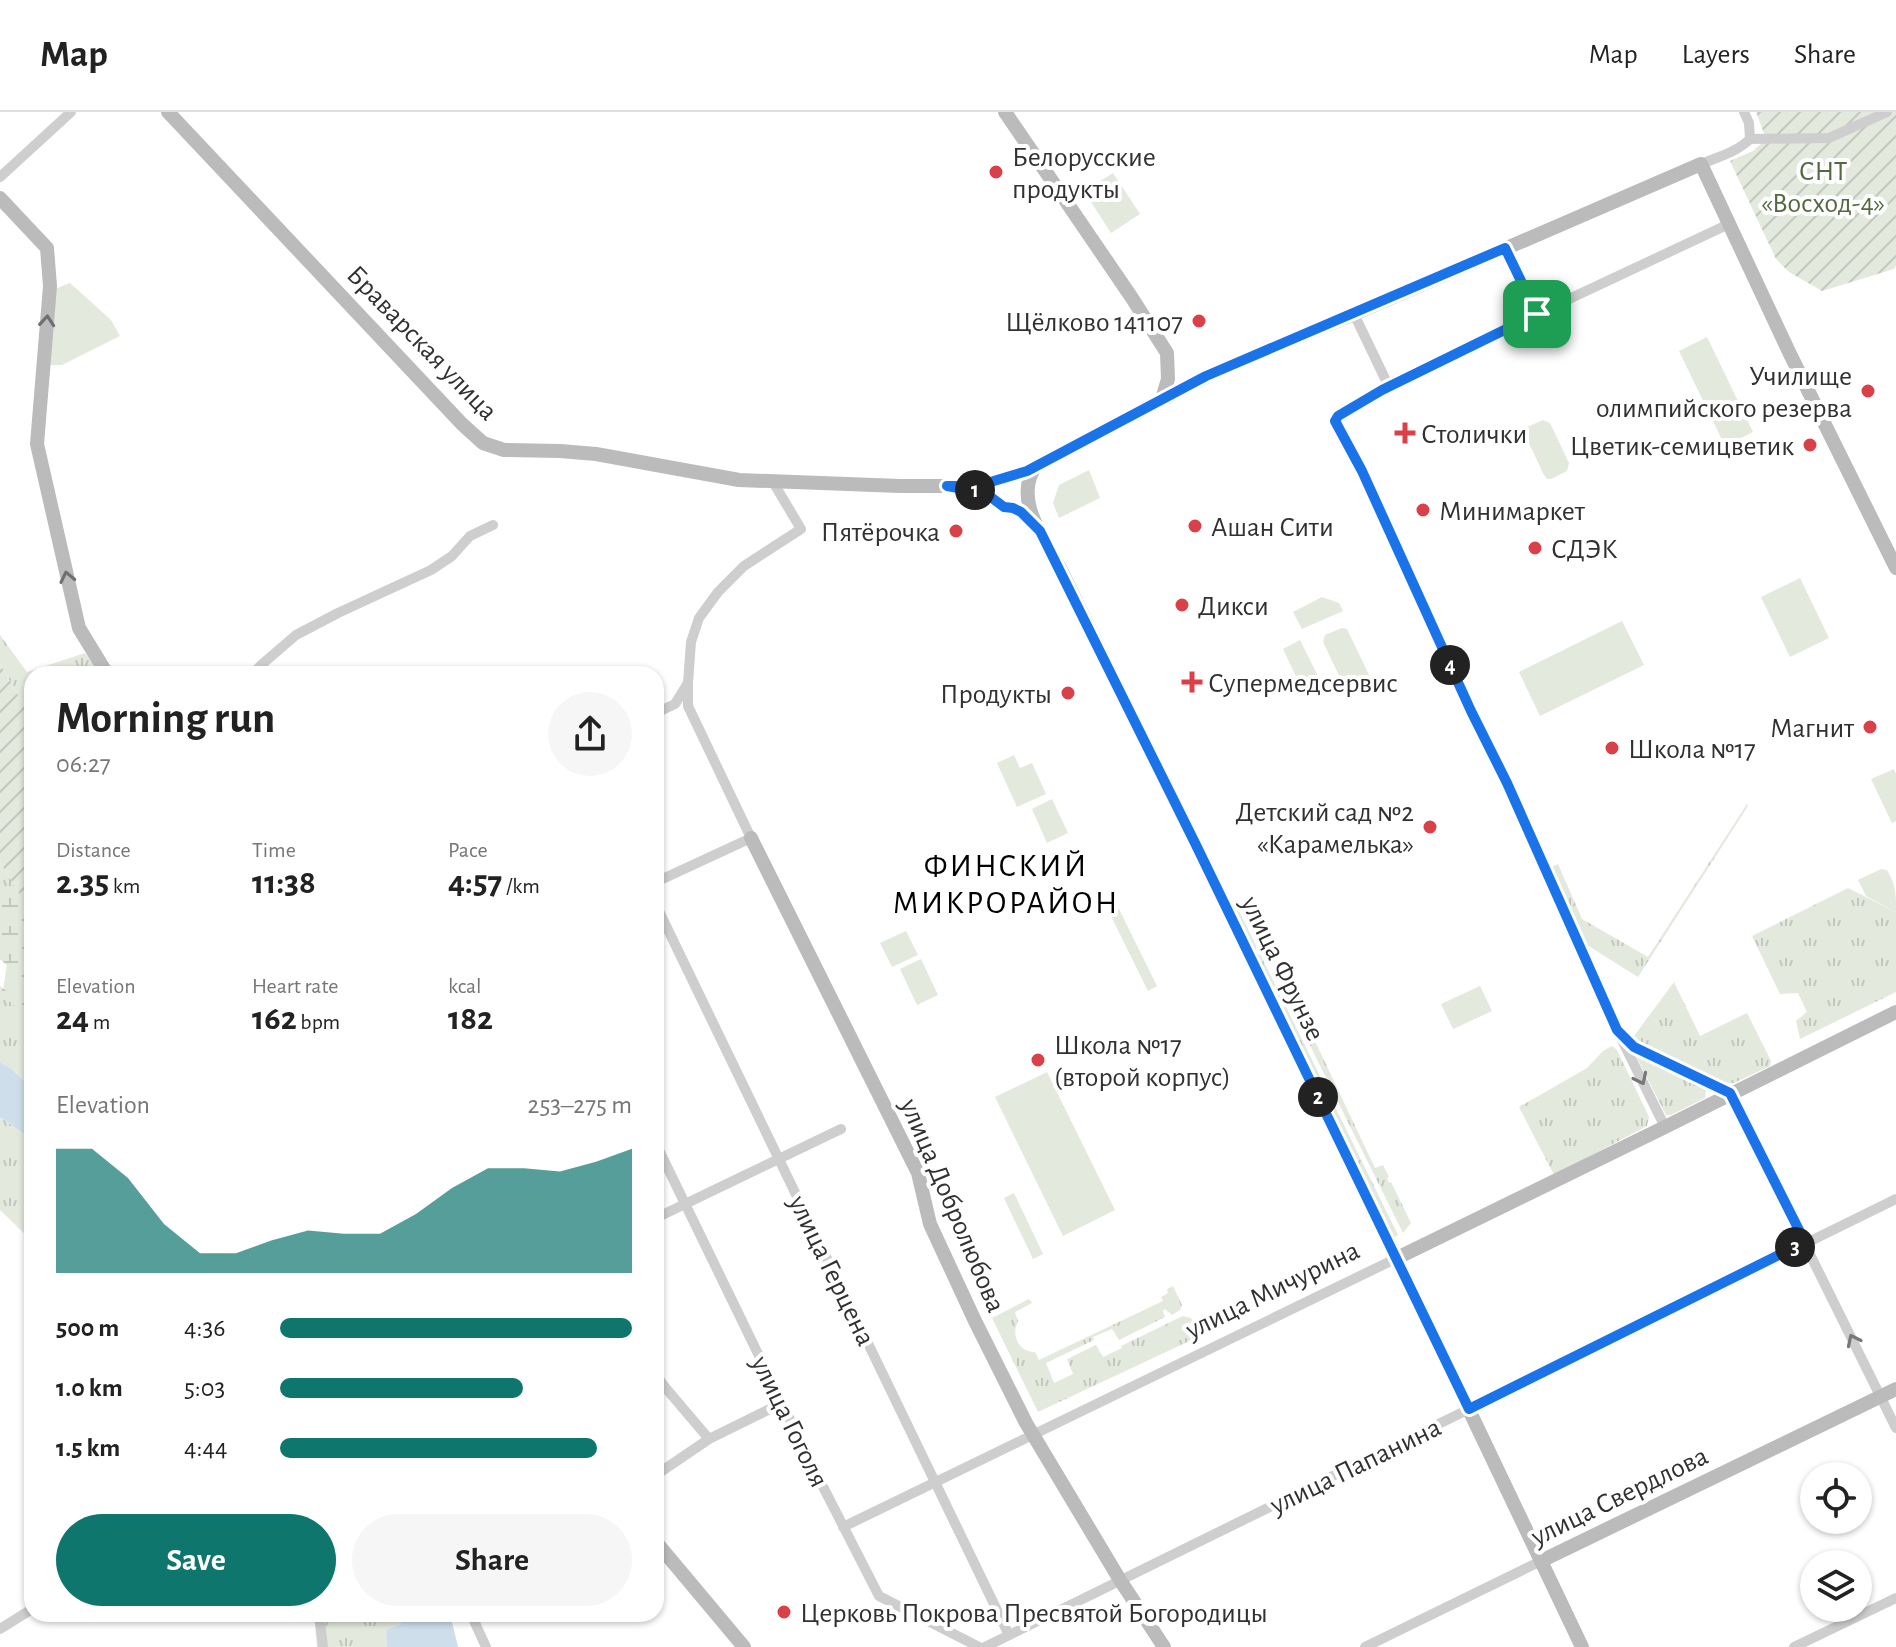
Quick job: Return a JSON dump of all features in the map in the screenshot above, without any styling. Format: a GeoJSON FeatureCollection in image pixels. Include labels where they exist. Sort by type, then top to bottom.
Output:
{"type":"FeatureCollection","features":[{"type":"Feature","properties":{"kind":"street"},"geometry":{"type":"LineString","coordinates":[[0,177],[71,112]]}},
{"type":"Feature","properties":{"kind":"street","name":"Браварская улица"},"geometry":{"type":"LineString","coordinates":[[168,112],[483,443],[504,450],[596,454],[739,480],[947,486]]}},
{"type":"Feature","properties":{"kind":"street"},"geometry":{"type":"LineString","coordinates":[[1005,112],[1167,353],[1168,379],[1162,399]]}},
{"type":"Feature","properties":{"kind":"street"},"geometry":{"type":"LineString","coordinates":[[1744,112],[1749,123],[1750,139]]}},
{"type":"Feature","properties":{"kind":"street"},"geometry":{"type":"LineString","coordinates":[[947,486],[977,486],[1027,471],[1222,369],[1731,152],[1750,139],[1829,138],[1887,112]]}},
{"type":"Feature","properties":{"kind":"street"},"geometry":{"type":"LineString","coordinates":[[1701,164],[1790,354],[1896,568]]}},
{"type":"Feature","properties":{"kind":"street"},"geometry":{"type":"LineString","coordinates":[[0,198],[47,248],[50,286],[37,444],[79,628],[102,666]]}},
{"type":"Feature","properties":{"kind":"street"},"geometry":{"type":"LineString","coordinates":[[1665,1127],[1617,1030],[1507,783],[1362,471],[1335,421],[1338,416],[1389,387],[1729,224]]}},
{"type":"Feature","properties":{"kind":"street"},"geometry":{"type":"LineString","coordinates":[[1505,248],[1537,314]]}},
{"type":"Feature","properties":{"kind":"street"},"geometry":{"type":"LineString","coordinates":[[1354,314],[1389,387]]}},
{"type":"Feature","properties":{"kind":"street"},"geometry":{"type":"LineString","coordinates":[[1013,508],[1024,501],[1029,475],[1036,466]]}},
{"type":"Feature","properties":{"kind":"street"},"geometry":{"type":"LineString","coordinates":[[1005,478],[1022,480],[1026,490]]}},
{"type":"Feature","properties":{"kind":"street"},"geometry":{"type":"LineString","coordinates":[[997,501],[995,492],[1005,478]]}},
{"type":"Feature","properties":{"kind":"street"},"geometry":{"type":"LineString","coordinates":[[664,709],[675,704],[688,683],[691,642],[699,618],[718,592],[744,566],[801,529],[773,482]]}},
{"type":"Feature","properties":{"kind":"street"},"geometry":{"type":"LineString","coordinates":[[947,486],[981,492],[1027,517],[1040,531]]}},
{"type":"Feature","properties":{"kind":"street","name":"улица Фрунзе"},"geometry":{"type":"LineString","coordinates":[[1026,490],[1040,531],[1397,1258],[1582,1647]]}},
{"type":"Feature","properties":{"kind":"street"},"geometry":{"type":"LineString","coordinates":[[260,666],[296,635],[431,570],[452,556],[470,536],[493,525]]}},
{"type":"Feature","properties":{"kind":"street","name":"улица Добролюбова"},"geometry":{"type":"LineString","coordinates":[[688,683],[688,706],[918,1173],[930,1224],[975,1321],[1032,1435],[1164,1647]]}},
{"type":"Feature","properties":{"kind":"street"},"geometry":{"type":"LineString","coordinates":[[664,878],[751,838]]}},
{"type":"Feature","properties":{"kind":"street","name":"улица Герцена"},"geometry":{"type":"LineString","coordinates":[[664,922],[1009,1635]]}},
{"type":"Feature","properties":{"kind":"street","name":"улица Мичурина"},"geometry":{"type":"LineString","coordinates":[[843,1527],[1896,1012]]}},
{"type":"Feature","properties":{"kind":"street"},"geometry":{"type":"LineString","coordinates":[[1617,1030],[1634,1047],[1730,1093],[1896,1428]]}},
{"type":"Feature","properties":{"kind":"street"},"geometry":{"type":"LineString","coordinates":[[664,1214],[841,1129]]}},
{"type":"Feature","properties":{"kind":"street","name":"улица Гоголя"},"geometry":{"type":"LineString","coordinates":[[664,1161],[879,1596],[979,1647]]}},
{"type":"Feature","properties":{"kind":"street","name":"улица Папанина"},"geometry":{"type":"LineString","coordinates":[[985,1647],[1896,1199]]}},
{"type":"Feature","properties":{"kind":"street"},"geometry":{"type":"LineString","coordinates":[[664,1386],[709,1439]]}},
{"type":"Feature","properties":{"kind":"street","name":"улица Свердлова"},"geometry":{"type":"LineString","coordinates":[[1365,1647],[1896,1389]]}},
{"type":"Feature","properties":{"kind":"street"},"geometry":{"type":"LineString","coordinates":[[664,1470],[709,1439],[782,1403]]}},
{"type":"Feature","properties":{"kind":"street"},"geometry":{"type":"LineString","coordinates":[[664,1552],[744,1647]]}},
{"type":"Feature","properties":{"kind":"street"},"geometry":{"type":"LineString","coordinates":[[1794,1647],[1896,1598]]}},
{"type":"Feature","properties":{"kind":"street"},"geometry":{"type":"LineString","coordinates":[[0,1629],[24,1614]]}},
{"type":"Feature","properties":{"kind":"street"},"geometry":{"type":"LineString","coordinates":[[320,1622],[323,1647]]}},
{"type":"Feature","properties":{"kind":"street"},"geometry":{"type":"LineString","coordinates":[[475,1622],[486,1647]]}},
{"type":"Feature","properties":{"kind":"green space","name":"СНТ «Восход-4»"},"geometry":{"type":"Polygon","coordinates":[[[1756,112],[1896,112],[1894,269],[1822,291],[1789,272],[1776,259],[1730,161],[1753,151],[1766,139],[1756,112]]]}},
{"type":"Feature","properties":{"kind":"green space"},"geometry":{"type":"Polygon","coordinates":[[[1113,173],[1140,214],[1111,233],[1084,191],[1113,173]]]}},
{"type":"Feature","properties":{"kind":"green space"},"geometry":{"type":"Polygon","coordinates":[[[70,283],[111,320],[120,336],[62,365],[50,365],[52,290],[70,283]]]}},
{"type":"Feature","properties":{"kind":"green space"},"geometry":{"type":"Polygon","coordinates":[[[1707,337],[1753,432],[1725,446],[1679,351],[1707,337]]]}},
{"type":"Feature","properties":{"kind":"green space"},"geometry":{"type":"Polygon","coordinates":[[[1543,420],[1550,423],[1569,463],[1567,471],[1551,479],[1544,475],[1525,435],[1527,427],[1543,420]]]}},
{"type":"Feature","properties":{"kind":"green space"},"geometry":{"type":"Polygon","coordinates":[[[1089,470],[1100,498],[1059,518],[1053,503],[1059,485],[1089,470]]]}},
{"type":"Feature","properties":{"kind":"green space"},"geometry":{"type":"Polygon","coordinates":[[[1800,578],[1829,638],[1790,657],[1761,597],[1800,578]]]}},
{"type":"Feature","properties":{"kind":"green space"},"geometry":{"type":"Polygon","coordinates":[[[1322,597],[1339,603],[1343,611],[1302,629],[1293,612],[1322,597]]]}},
{"type":"Feature","properties":{"kind":"green space"},"geometry":{"type":"Polygon","coordinates":[[[1622,621],[1644,665],[1540,716],[1519,672],[1622,621]]]}},
{"type":"Feature","properties":{"kind":"green space"},"geometry":{"type":"Polygon","coordinates":[[[1347,629],[1370,678],[1348,689],[1323,642],[1325,635],[1347,629]]]}},
{"type":"Feature","properties":{"kind":"green space"},"geometry":{"type":"Polygon","coordinates":[[[0,635],[24,668],[24,705],[0,664],[0,635]]]}},
{"type":"Feature","properties":{"kind":"green space"},"geometry":{"type":"Polygon","coordinates":[[[1300,640],[1318,676],[1300,685],[1283,649],[1300,640]]]}},
{"type":"Feature","properties":{"kind":"green space"},"geometry":{"type":"Polygon","coordinates":[[[85,653],[95,666],[45,666],[85,653]]]}},
{"type":"Feature","properties":{"kind":"green space"},"geometry":{"type":"Polygon","coordinates":[[[0,664],[24,705],[24,902],[0,862],[0,664]]]}},
{"type":"Feature","properties":{"kind":"green space"},"geometry":{"type":"Polygon","coordinates":[[[1014,755],[1020,768],[1032,763],[1046,794],[1017,807],[997,763],[1014,755]]]}},
{"type":"Feature","properties":{"kind":"green space"},"geometry":{"type":"Polygon","coordinates":[[[1894,769],[1896,821],[1892,823],[1871,779],[1894,769]]]}},
{"type":"Feature","properties":{"kind":"green space"},"geometry":{"type":"Polygon","coordinates":[[[1052,799],[1068,833],[1047,843],[1032,809],[1052,799]]]}},
{"type":"Feature","properties":{"kind":"green space"},"geometry":{"type":"Polygon","coordinates":[[[1747,804],[1638,977],[1587,945],[1551,867],[1558,864],[1582,919],[1648,957],[1747,804]]]}},
{"type":"Feature","properties":{"kind":"green space"},"geometry":{"type":"Polygon","coordinates":[[[0,862],[24,902],[24,1080],[0,1061],[0,986],[3,990],[7,964],[0,959],[0,862]]]}},
{"type":"Feature","properties":{"kind":"green space"},"geometry":{"type":"Polygon","coordinates":[[[1881,869],[1887,870],[1892,881],[1896,912],[1866,896],[1858,880],[1881,869]]]}},
{"type":"Feature","properties":{"kind":"green space"},"geometry":{"type":"Polygon","coordinates":[[[0,888],[18,892],[24,902],[24,1012],[0,994],[0,986],[10,994],[19,993],[13,974],[0,959],[0,888]]]}},
{"type":"Feature","properties":{"kind":"green space"},"geometry":{"type":"Polygon","coordinates":[[[1848,888],[1896,912],[1896,992],[1800,1039],[1796,1021],[1807,1012],[1798,993],[1780,994],[1752,936],[1848,888]]]}},
{"type":"Feature","properties":{"kind":"green space"},"geometry":{"type":"Polygon","coordinates":[[[1237,907],[1398,1235],[1391,1239],[1233,910],[1237,907]]]}},
{"type":"Feature","properties":{"kind":"green space"},"geometry":{"type":"Polygon","coordinates":[[[1119,909],[1157,986],[1148,991],[1110,914],[1119,909]]]}},
{"type":"Feature","properties":{"kind":"green space"},"geometry":{"type":"Polygon","coordinates":[[[906,931],[918,955],[892,967],[880,943],[906,931]]]}},
{"type":"Feature","properties":{"kind":"green space"},"geometry":{"type":"Polygon","coordinates":[[[921,959],[938,995],[917,1005],[900,969],[921,959]]]}},
{"type":"Feature","properties":{"kind":"green space"},"geometry":{"type":"Polygon","coordinates":[[[1674,982],[1700,1036],[1747,1013],[1771,1061],[1770,1066],[1727,1084],[1638,1041],[1634,1036],[1674,982]]]}},
{"type":"Feature","properties":{"kind":"green space"},"geometry":{"type":"Polygon","coordinates":[[[1480,986],[1492,1011],[1453,1029],[1441,1004],[1480,986]]]}},
{"type":"Feature","properties":{"kind":"green space"},"geometry":{"type":"Polygon","coordinates":[[[1286,997],[1304,1000],[1310,1012],[1304,1018],[1375,1168],[1383,1165],[1389,1183],[1411,1223],[1403,1233],[1286,997]]]}},
{"type":"Feature","properties":{"kind":"green space"},"geometry":{"type":"Polygon","coordinates":[[[1612,1046],[1617,1050],[1649,1117],[1647,1126],[1554,1175],[1519,1107],[1587,1068],[1612,1046]]]}},
{"type":"Feature","properties":{"kind":"green space"},"geometry":{"type":"Polygon","coordinates":[[[1635,1054],[1703,1087],[1706,1090],[1705,1098],[1666,1115],[1635,1054]]]}},
{"type":"Feature","properties":{"kind":"green space"},"geometry":{"type":"Polygon","coordinates":[[[1047,1072],[1115,1210],[1063,1236],[995,1097],[1047,1072]]]}},
{"type":"Feature","properties":{"kind":"green space"},"geometry":{"type":"Polygon","coordinates":[[[0,1117],[24,1134],[24,1233],[0,1210],[0,1117]]]}},
{"type":"Feature","properties":{"kind":"green space"},"geometry":{"type":"Polygon","coordinates":[[[1014,1193],[1043,1254],[1033,1259],[1004,1198],[1014,1193]]]}},
{"type":"Feature","properties":{"kind":"green space"},"geometry":{"type":"Polygon","coordinates":[[[1173,1286],[1182,1305],[1180,1310],[1172,1315],[1165,1309],[1165,1317],[1119,1340],[1112,1329],[1046,1363],[1054,1383],[1073,1374],[1067,1359],[1096,1345],[1103,1357],[1183,1316],[1191,1318],[1200,1336],[1038,1412],[992,1318],[1029,1299],[1032,1303],[1015,1312],[1018,1321],[1015,1332],[1020,1346],[1035,1352],[1039,1360],[1163,1301],[1161,1297],[1173,1286]]]}},
{"type":"Feature","properties":{"kind":"green space"},"geometry":{"type":"Polygon","coordinates":[[[315,1622],[402,1622],[386,1630],[387,1647],[317,1647],[315,1622]]]}},
{"type":"Feature","properties":{"kind":"water"},"geometry":{"type":"Polygon","coordinates":[[[0,1061],[24,1081],[24,1134],[0,1117],[0,1061]]]}},
{"type":"Feature","properties":{"kind":"water"},"geometry":{"type":"Polygon","coordinates":[[[452,1622],[458,1647],[387,1647],[386,1630],[401,1624],[452,1622]]]}},
{"type":"Feature","properties":{"kind":"place","name":"Белорусские продукты"},"geometry":{"type":"Point","coordinates":[996,172]}},
{"type":"Feature","properties":{"kind":"place","name":"Щёлково 141107"},"geometry":{"type":"Point","coordinates":[1199,321]}},
{"type":"Feature","properties":{"kind":"place","name":"Училище олимпийского резерва"},"geometry":{"type":"Point","coordinates":[1868,391]}},
{"type":"Feature","properties":{"kind":"place","name":"Столички"},"geometry":{"type":"Point","coordinates":[1405,433]}},
{"type":"Feature","properties":{"kind":"place","name":"Цветик-семицветик"},"geometry":{"type":"Point","coordinates":[1810,445]}},
{"type":"Feature","properties":{"kind":"place","name":"Минимаркет"},"geometry":{"type":"Point","coordinates":[1423,510]}},
{"type":"Feature","properties":{"kind":"place","name":"Ашан Сити"},"geometry":{"type":"Point","coordinates":[1195,526]}},
{"type":"Feature","properties":{"kind":"place","name":"Пятёрочка"},"geometry":{"type":"Point","coordinates":[956,531]}},
{"type":"Feature","properties":{"kind":"place","name":"СДЭК"},"geometry":{"type":"Point","coordinates":[1535,548]}},
{"type":"Feature","properties":{"kind":"place","name":"Дикси"},"geometry":{"type":"Point","coordinates":[1182,605]}},
{"type":"Feature","properties":{"kind":"place","name":"Супермедсервис"},"geometry":{"type":"Point","coordinates":[1192,682]}},
{"type":"Feature","properties":{"kind":"place","name":"Продукты"},"geometry":{"type":"Point","coordinates":[1068,693]}},
{"type":"Feature","properties":{"kind":"place","name":"Магнит"},"geometry":{"type":"Point","coordinates":[1870,727]}},
{"type":"Feature","properties":{"kind":"place","name":"Школа №17"},"geometry":{"type":"Point","coordinates":[1612,748]}},
{"type":"Feature","properties":{"kind":"place","name":"Детский сад №2 «Карамелька»"},"geometry":{"type":"Point","coordinates":[1430,827]}},
{"type":"Feature","properties":{"kind":"place","name":"Школа №17 (второй корпус)"},"geometry":{"type":"Point","coordinates":[1038,1060]}},
{"type":"Feature","properties":{"kind":"place","name":"Церковь Покрова Пресвятой Богородицы"},"geometry":{"type":"Point","coordinates":[784,1612]}},
{"type":"Feature","properties":{"kind":"district","name":"ФИНСКИЙ МИКРОРАЙОН"},"geometry":{"type":"Point","coordinates":[1006,884]}},
{"type":"Feature","properties":{"kind":"route"},"geometry":{"type":"LineString","coordinates":[[1505,248],[1537,314],[1382,390],[1338,416],[1335,421],[1362,471],[1507,783],[1617,1030],[1634,1047],[1730,1093],[1805,1242],[1469,1409],[1040,531],[1021,512],[1004,507],[988,495],[947,486],[977,486],[1027,471],[1206,376],[1505,248]]}}]}
